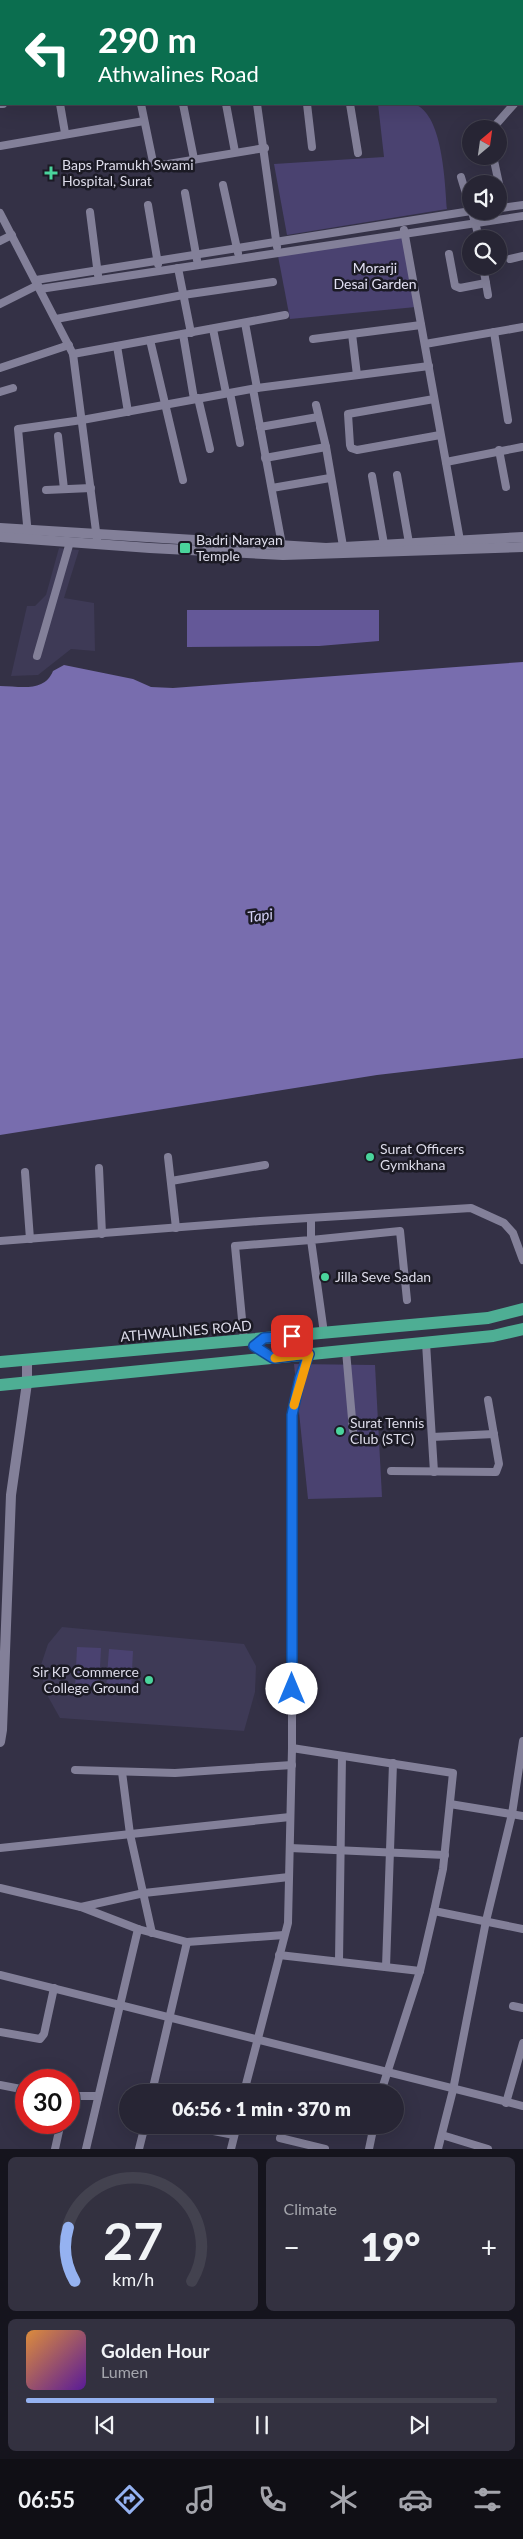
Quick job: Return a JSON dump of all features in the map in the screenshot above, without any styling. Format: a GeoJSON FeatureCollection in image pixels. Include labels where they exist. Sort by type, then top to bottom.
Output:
{"type":"FeatureCollection","features":[{"type":"Feature","properties":{"kind":"main road","name":"ATHWALINES ROAD"},"geometry":{"type":"LineString","coordinates":[[0,1362],[488,1318],[523,1309]]}},
{"type":"Feature","properties":{"kind":"main road"},"geometry":{"type":"LineString","coordinates":[[0,1385],[494,1336],[523,1329]]}},
{"type":"Feature","properties":{"kind":"main road"},"geometry":{"type":"LineString","coordinates":[[42,1381],[44,1358]]}},
{"type":"Feature","properties":{"kind":"street"},"geometry":{"type":"LineString","coordinates":[[60,105],[65,133]]}},
{"type":"Feature","properties":{"kind":"street"},"geometry":{"type":"LineString","coordinates":[[141,105],[154,165],[265,148]]}},
{"type":"Feature","properties":{"kind":"street"},"geometry":{"type":"LineString","coordinates":[[183,105],[194,159]]}},
{"type":"Feature","properties":{"kind":"street"},"geometry":{"type":"LineString","coordinates":[[226,105],[235,152]]}},
{"type":"Feature","properties":{"kind":"street"},"geometry":{"type":"LineString","coordinates":[[257,105],[265,148],[278,254]]}},
{"type":"Feature","properties":{"kind":"street"},"geometry":{"type":"LineString","coordinates":[[307,105],[312,147]]}},
{"type":"Feature","properties":{"kind":"street"},"geometry":{"type":"LineString","coordinates":[[350,105],[358,153]]}},
{"type":"Feature","properties":{"kind":"street"},"geometry":{"type":"LineString","coordinates":[[500,120],[513,105]]}},
{"type":"Feature","properties":{"kind":"street"},"geometry":{"type":"LineString","coordinates":[[0,146],[65,133],[144,121]]}},
{"type":"Feature","properties":{"kind":"street"},"geometry":{"type":"LineString","coordinates":[[223,185],[240,259]]}},
{"type":"Feature","properties":{"kind":"street"},"geometry":{"type":"LineString","coordinates":[[184,193],[198,265]]}},
{"type":"Feature","properties":{"kind":"street"},"geometry":{"type":"LineString","coordinates":[[148,205],[159,271]]}},
{"type":"Feature","properties":{"kind":"street"},"geometry":{"type":"LineString","coordinates":[[507,207],[523,205]]}},
{"type":"Feature","properties":{"kind":"street"},"geometry":{"type":"LineString","coordinates":[[90,212],[98,280]]}},
{"type":"Feature","properties":{"kind":"street"},"geometry":{"type":"LineString","coordinates":[[0,213],[73,354],[97,539]]}},
{"type":"Feature","properties":{"kind":"street"},"geometry":{"type":"LineString","coordinates":[[0,304],[38,285],[97,270],[238,250],[462,213]]}},
{"type":"Feature","properties":{"kind":"street"},"geometry":{"type":"LineString","coordinates":[[38,285],[98,280],[523,216]]}},
{"type":"Feature","properties":{"kind":"street"},"geometry":{"type":"LineString","coordinates":[[475,220],[477,230]]}},
{"type":"Feature","properties":{"kind":"street"},"geometry":{"type":"LineString","coordinates":[[403,223],[461,545]]}},
{"type":"Feature","properties":{"kind":"street"},"geometry":{"type":"LineString","coordinates":[[0,241],[12,235]]}},
{"type":"Feature","properties":{"kind":"street"},"geometry":{"type":"LineString","coordinates":[[449,254],[455,286],[460,288],[486,283]]}},
{"type":"Feature","properties":{"kind":"street"},"geometry":{"type":"LineString","coordinates":[[510,258],[523,256]]}},
{"type":"Feature","properties":{"kind":"street"},"geometry":{"type":"LineString","coordinates":[[178,268],[196,398],[210,448]]}},
{"type":"Feature","properties":{"kind":"street"},"geometry":{"type":"LineString","coordinates":[[485,275],[488,295]]}},
{"type":"Feature","properties":{"kind":"street"},"geometry":{"type":"LineString","coordinates":[[56,319],[183,295],[273,282]]}},
{"type":"Feature","properties":{"kind":"street"},"geometry":{"type":"LineString","coordinates":[[73,354],[285,315]]}},
{"type":"Feature","properties":{"kind":"street"},"geometry":{"type":"LineString","coordinates":[[245,323],[265,458],[283,550]]}},
{"type":"Feature","properties":{"kind":"street"},"geometry":{"type":"LineString","coordinates":[[314,339],[422,325]]}},
{"type":"Feature","properties":{"kind":"street"},"geometry":{"type":"LineString","coordinates":[[425,344],[523,327]]}},
{"type":"Feature","properties":{"kind":"street"},"geometry":{"type":"LineString","coordinates":[[213,328],[240,443]]}},
{"type":"Feature","properties":{"kind":"street"},"geometry":{"type":"LineString","coordinates":[[494,332],[508,420]]}},
{"type":"Feature","properties":{"kind":"street"},"geometry":{"type":"LineString","coordinates":[[352,334],[357,375]]}},
{"type":"Feature","properties":{"kind":"street"},"geometry":{"type":"LineString","coordinates":[[150,340],[167,405],[183,480]]}},
{"type":"Feature","properties":{"kind":"street"},"geometry":{"type":"LineString","coordinates":[[0,368],[69,346]]}},
{"type":"Feature","properties":{"kind":"street"},"geometry":{"type":"LineString","coordinates":[[118,346],[128,412]]}},
{"type":"Feature","properties":{"kind":"street"},"geometry":{"type":"LineString","coordinates":[[28,535],[18,428],[82,420],[228,393],[429,366]]}},
{"type":"Feature","properties":{"kind":"street"},"geometry":{"type":"LineString","coordinates":[[0,392],[13,388]]}},
{"type":"Feature","properties":{"kind":"street"},"geometry":{"type":"LineString","coordinates":[[434,399],[348,414],[350,445],[351,448],[357,450],[440,435]]}},
{"type":"Feature","properties":{"kind":"street"},"geometry":{"type":"LineString","coordinates":[[316,404],[326,447],[344,551]]}},
{"type":"Feature","properties":{"kind":"street"},"geometry":{"type":"LineString","coordinates":[[260,427],[318,417]]}},
{"type":"Feature","properties":{"kind":"street"},"geometry":{"type":"LineString","coordinates":[[58,436],[64,490]]}},
{"type":"Feature","properties":{"kind":"street"},"geometry":{"type":"LineString","coordinates":[[265,458],[326,447]]}},
{"type":"Feature","properties":{"kind":"street"},"geometry":{"type":"LineString","coordinates":[[446,462],[499,450],[522,447]]}},
{"type":"Feature","properties":{"kind":"street"},"geometry":{"type":"LineString","coordinates":[[499,450],[506,487]]}},
{"type":"Feature","properties":{"kind":"street"},"geometry":{"type":"LineString","coordinates":[[397,475],[409,543]]}},
{"type":"Feature","properties":{"kind":"street"},"geometry":{"type":"LineString","coordinates":[[372,476],[384,544]]}},
{"type":"Feature","properties":{"kind":"street"},"geometry":{"type":"LineString","coordinates":[[272,488],[330,478]]}},
{"type":"Feature","properties":{"kind":"street"},"geometry":{"type":"LineString","coordinates":[[46,490],[91,488]]}},
{"type":"Feature","properties":{"kind":"street"},"geometry":{"type":"LineString","coordinates":[[0,528],[70,542],[97,539]]}},
{"type":"Feature","properties":{"kind":"street"},"geometry":{"type":"LineString","coordinates":[[0,537],[28,535],[215,547],[344,551],[461,545],[490,538],[523,536]]}},
{"type":"Feature","properties":{"kind":"street"},"geometry":{"type":"LineString","coordinates":[[490,538],[492,549]]}},
{"type":"Feature","properties":{"kind":"street"},"geometry":{"type":"LineString","coordinates":[[37,656],[70,542]]}},
{"type":"Feature","properties":{"kind":"street"},"geometry":{"type":"LineString","coordinates":[[344,551],[384,544],[409,543],[461,545],[492,549],[523,548]]}},
{"type":"Feature","properties":{"kind":"street"},"geometry":{"type":"LineString","coordinates":[[168,1157],[176,1228]]}},
{"type":"Feature","properties":{"kind":"street"},"geometry":{"type":"LineString","coordinates":[[171,1181],[265,1165]]}},
{"type":"Feature","properties":{"kind":"street"},"geometry":{"type":"LineString","coordinates":[[99,1168],[102,1234]]}},
{"type":"Feature","properties":{"kind":"street"},"geometry":{"type":"LineString","coordinates":[[25,1172],[30,1239]]}},
{"type":"Feature","properties":{"kind":"street"},"geometry":{"type":"LineString","coordinates":[[0,1241],[471,1208],[504,1223],[513,1233],[523,1260]]}},
{"type":"Feature","properties":{"kind":"street"},"geometry":{"type":"LineString","coordinates":[[311,1218],[311,1240],[324,1333]]}},
{"type":"Feature","properties":{"kind":"street"},"geometry":{"type":"LineString","coordinates":[[244,1340],[235,1246],[400,1231],[407,1300]]}},
{"type":"Feature","properties":{"kind":"street"},"geometry":{"type":"LineString","coordinates":[[246,2084],[288,1923],[292,1765],[292,1415],[300,1378],[309,1354],[307,1335]]}},
{"type":"Feature","properties":{"kind":"street"},"geometry":{"type":"LineString","coordinates":[[264,1338],[254,1346],[273,1358]]}},
{"type":"Feature","properties":{"kind":"street"},"geometry":{"type":"LineString","coordinates":[[426,1343],[434,1472]]}},
{"type":"Feature","properties":{"kind":"street"},"geometry":{"type":"LineString","coordinates":[[346,1351],[353,1430]]}},
{"type":"Feature","properties":{"kind":"street"},"geometry":{"type":"LineString","coordinates":[[0,1742],[11,1495],[27,1383],[27,1359]]}},
{"type":"Feature","properties":{"kind":"street"},"geometry":{"type":"LineString","coordinates":[[391,1471],[496,1472],[499,1464],[488,1400]]}},
{"type":"Feature","properties":{"kind":"street"},"geometry":{"type":"LineString","coordinates":[[432,1438],[494,1434]]}},
{"type":"Feature","properties":{"kind":"street"},"geometry":{"type":"LineString","coordinates":[[438,2149],[453,2090],[486,1921],[512,1814],[523,1741]]}},
{"type":"Feature","properties":{"kind":"street"},"geometry":{"type":"LineString","coordinates":[[292,1748],[453,1773],[445,1855],[434,1911],[420,1971],[383,2084]]}},
{"type":"Feature","properties":{"kind":"street"},"geometry":{"type":"LineString","coordinates":[[339,1962],[342,1756]]}},
{"type":"Feature","properties":{"kind":"street"},"geometry":{"type":"LineString","coordinates":[[386,1967],[393,1763]]}},
{"type":"Feature","properties":{"kind":"street"},"geometry":{"type":"LineString","coordinates":[[75,1770],[175,1773],[292,1765]]}},
{"type":"Feature","properties":{"kind":"street"},"geometry":{"type":"LineString","coordinates":[[122,1772],[130,1834],[152,1933]]}},
{"type":"Feature","properties":{"kind":"street"},"geometry":{"type":"LineString","coordinates":[[450,1804],[523,1816]]}},
{"type":"Feature","properties":{"kind":"street"},"geometry":{"type":"LineString","coordinates":[[0,1848],[290,1817]]}},
{"type":"Feature","properties":{"kind":"street"},"geometry":{"type":"LineString","coordinates":[[290,1848],[445,1855]]}},
{"type":"Feature","properties":{"kind":"street"},"geometry":{"type":"LineString","coordinates":[[81,1907],[144,1893],[289,1876]]}},
{"type":"Feature","properties":{"kind":"street"},"geometry":{"type":"LineString","coordinates":[[0,1888],[81,1907],[138,1929],[188,1942],[284,1935]]}},
{"type":"Feature","properties":{"kind":"street"},"geometry":{"type":"LineString","coordinates":[[434,1911],[523,1929]]}},
{"type":"Feature","properties":{"kind":"street"},"geometry":{"type":"LineString","coordinates":[[86,2149],[138,1929]]}},
{"type":"Feature","properties":{"kind":"street"},"geometry":{"type":"LineString","coordinates":[[154,2084],[188,1942]]}},
{"type":"Feature","properties":{"kind":"street"},"geometry":{"type":"LineString","coordinates":[[279,1955],[420,1971]]}},
{"type":"Feature","properties":{"kind":"street"},"geometry":{"type":"LineString","coordinates":[[0,1975],[385,2073],[523,2106]]}},
{"type":"Feature","properties":{"kind":"street"},"geometry":{"type":"LineString","coordinates":[[0,2032],[40,2039],[44,2034],[54,1988]]}},
{"type":"Feature","properties":{"kind":"street"},"geometry":{"type":"LineString","coordinates":[[513,2006],[523,2008]]}},
{"type":"Feature","properties":{"kind":"street"},"geometry":{"type":"LineString","coordinates":[[506,2103],[523,2043]]}},
{"type":"Feature","properties":{"kind":"street"},"geometry":{"type":"LineString","coordinates":[[0,2084],[15,2087]]}},
{"type":"Feature","properties":{"kind":"street"},"geometry":{"type":"LineString","coordinates":[[80,2096],[98,2096]]}},
{"type":"Feature","properties":{"kind":"street"},"geometry":{"type":"LineString","coordinates":[[55,2149],[58,2134]]}},
{"type":"Feature","properties":{"kind":"street"},"geometry":{"type":"LineString","coordinates":[[139,2149],[143,2134]]}},
{"type":"Feature","properties":{"kind":"street"},"geometry":{"type":"LineString","coordinates":[[229,2134],[234,2135],[231,2149]]}},
{"type":"Feature","properties":{"kind":"street"},"geometry":{"type":"LineString","coordinates":[[368,2149],[372,2134]]}},
{"type":"Feature","properties":{"kind":"street"},"geometry":{"type":"LineString","coordinates":[[442,2135],[488,2149]]}},
{"type":"Feature","properties":{"kind":"street"},"geometry":{"type":"LineString","coordinates":[[280,2138],[325,2149]]}},
{"type":"Feature","properties":{"kind":"shaded area"},"geometry":{"type":"Polygon","coordinates":[[[59,548],[79,550],[64,598],[94,603],[95,651],[71,649],[38,675],[11,676],[27,606],[35,606],[46,595],[59,548]]]}},
{"type":"Feature","properties":{"kind":"shaded area"},"geometry":{"type":"Polygon","coordinates":[[[187,610],[379,610],[379,641],[319,646],[187,647],[187,610]]]}},
{"type":"Feature","properties":{"kind":"shaded area","name":"Sir KP Commerce College Ground"},"geometry":{"type":"Polygon","coordinates":[[[62,1627],[244,1644],[256,1666],[255,1692],[244,1731],[60,1718],[46,1693],[40,1668],[48,1644],[62,1627]]]}},
{"type":"Feature","properties":{"kind":"green space"},"geometry":{"type":"Polygon","coordinates":[[[378,105],[415,105],[423,109],[431,120],[440,150],[447,209],[287,235],[274,164],[384,157],[378,105]]]}},
{"type":"Feature","properties":{"kind":"green space","name":"Morarji Desai Garden"},"geometry":{"type":"Polygon","coordinates":[[[403,237],[416,307],[290,319],[278,256],[403,237]]]}},
{"type":"Feature","properties":{"kind":"green space","name":"Surat Tennis Club (STC)"},"geometry":{"type":"Polygon","coordinates":[[[294,1364],[375,1365],[382,1497],[308,1499],[294,1364]]]}},
{"type":"Feature","properties":{"kind":"green space"},"geometry":{"type":"Polygon","coordinates":[[[77,1647],[101,1648],[99,1688],[75,1687],[77,1647]]]}},
{"type":"Feature","properties":{"kind":"green space"},"geometry":{"type":"Polygon","coordinates":[[[109,1649],[133,1651],[131,1690],[106,1689],[109,1649]]]}},
{"type":"Feature","properties":{"kind":"water","name":"Tapi"},"geometry":{"type":"Polygon","coordinates":[[[523,662],[523,1058],[377,1075],[0,1135],[0,686],[31,687],[38,685],[44,683],[53,671],[64,665],[133,679],[151,687],[173,688],[523,662]]]}},
{"type":"Feature","properties":{"kind":"slow traffic"},"geometry":{"type":"LineString","coordinates":[[275,1358],[309,1354],[300,1378],[294,1405]]}},
{"type":"Feature","properties":{"kind":"place","name":"Baps Pramukh Swami Hospital, Surat"},"geometry":{"type":"Point","coordinates":[51,173]}},
{"type":"Feature","properties":{"kind":"place","name":"Badri Narayan Temple"},"geometry":{"type":"Point","coordinates":[185,548]}},
{"type":"Feature","properties":{"kind":"place","name":"Surat Officers Gymkhana"},"geometry":{"type":"Point","coordinates":[370,1157]}},
{"type":"Feature","properties":{"kind":"place","name":"Jilla Seve Sadan"},"geometry":{"type":"Point","coordinates":[325,1277]}},
{"type":"Feature","properties":{"kind":"place","name":"Surat Tennis Club (STC)"},"geometry":{"type":"Point","coordinates":[340,1431]}},
{"type":"Feature","properties":{"kind":"place","name":"Sir KP Commerce College Ground"},"geometry":{"type":"Point","coordinates":[149,1680]}},
{"type":"Feature","properties":{"kind":"route"},"geometry":{"type":"LineString","coordinates":[[292,1336],[264,1338],[254,1346],[273,1358],[309,1354],[300,1378],[292,1415],[292,1689]]}}]}
